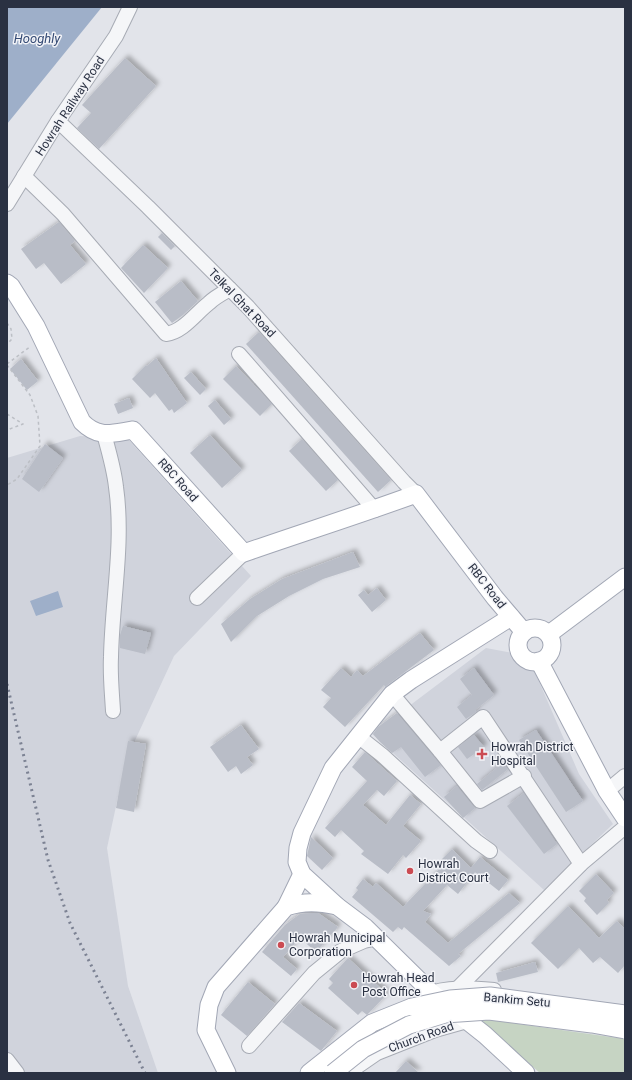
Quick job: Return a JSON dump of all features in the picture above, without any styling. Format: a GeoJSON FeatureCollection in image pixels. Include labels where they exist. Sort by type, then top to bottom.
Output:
{"type":"FeatureCollection","features":[{"type":"Feature","properties":{"kind":"main road"},"geometry":{"type":"LineString","coordinates":[[7,283],[36,326],[82,422],[90,431],[104,434]]}},
{"type":"Feature","properties":{"kind":"main road","name":"RBC Road"},"geometry":{"type":"LineString","coordinates":[[104,434],[133,430],[244,553]]}},
{"type":"Feature","properties":{"kind":"main road"},"geometry":{"type":"LineString","coordinates":[[244,553],[375,510],[425,506]]}},
{"type":"Feature","properties":{"kind":"main road","name":"RBC Road"},"geometry":{"type":"LineString","coordinates":[[425,506],[495,598],[524,632]]}},
{"type":"Feature","properties":{"kind":"main road"},"geometry":{"type":"LineString","coordinates":[[549,634],[625,577]]}},
{"type":"Feature","properties":{"kind":"main road"},"geometry":{"type":"LineString","coordinates":[[511,617],[411,680],[392,694],[333,768],[302,833],[298,848],[297,862],[302,874],[337,906],[365,927],[432,992],[526,1073]]}},
{"type":"Feature","properties":{"kind":"main road"},"geometry":{"type":"LineString","coordinates":[[534,628],[540,628],[549,634],[552,645],[551,651],[544,659],[539,661],[528,660],[520,652],[518,641],[524,632],[534,628]]}},
{"type":"Feature","properties":{"kind":"main road"},"geometry":{"type":"LineString","coordinates":[[539,661],[607,792],[625,818]]}},
{"type":"Feature","properties":{"kind":"main road"},"geometry":{"type":"LineString","coordinates":[[227,1073],[206,1030],[209,1006],[216,987],[286,907],[302,874]]}},
{"type":"Feature","properties":{"kind":"main road"},"geometry":{"type":"LineString","coordinates":[[286,907],[297,903],[309,902],[337,906]]}},
{"type":"Feature","properties":{"kind":"main road","name":"Bankim Setu"},"geometry":{"type":"LineString","coordinates":[[309,1073],[372,1023],[412,1007],[450,999],[490,996],[625,1014]]}},
{"type":"Feature","properties":{"kind":"main road","name":"Bankim Setu"},"geometry":{"type":"LineString","coordinates":[[333,1073],[363,1049],[409,1025],[445,1014],[489,1012],[592,1024],[625,1030]]}},
{"type":"Feature","properties":{"kind":"street","name":"Howrah Railway Road"},"geometry":{"type":"LineString","coordinates":[[7,204],[58,121],[116,36],[130,7]]}},
{"type":"Feature","properties":{"kind":"street","name":"Telkal Ghat Road"},"geometry":{"type":"LineString","coordinates":[[58,121],[148,207],[248,307],[425,506]]}},
{"type":"Feature","properties":{"kind":"street"},"geometry":{"type":"LineString","coordinates":[[24,176],[63,214],[166,334],[172,334],[182,327],[209,303],[230,289]]}},
{"type":"Feature","properties":{"kind":"street"},"geometry":{"type":"LineString","coordinates":[[239,354],[375,510]]}},
{"type":"Feature","properties":{"kind":"street"},"geometry":{"type":"LineString","coordinates":[[104,434],[112,462],[117,489],[117,575],[110,658],[113,711]]}},
{"type":"Feature","properties":{"kind":"street"},"geometry":{"type":"LineString","coordinates":[[197,598],[244,553]]}},
{"type":"Feature","properties":{"kind":"street"},"geometry":{"type":"LineString","coordinates":[[392,694],[480,801],[524,776]]}},
{"type":"Feature","properties":{"kind":"street"},"geometry":{"type":"LineString","coordinates":[[440,751],[483,717],[524,776],[581,864]]}},
{"type":"Feature","properties":{"kind":"street"},"geometry":{"type":"LineString","coordinates":[[358,736],[382,755],[476,841],[490,851]]}},
{"type":"Feature","properties":{"kind":"street"},"geometry":{"type":"LineString","coordinates":[[607,792],[625,776]]}},
{"type":"Feature","properties":{"kind":"street"},"geometry":{"type":"LineString","coordinates":[[458,988],[581,864],[625,827]]}},
{"type":"Feature","properties":{"kind":"street"},"geometry":{"type":"LineString","coordinates":[[249,1046],[314,973],[341,952],[364,941],[377,938]]}},
{"type":"Feature","properties":{"kind":"street"},"geometry":{"type":"LineString","coordinates":[[302,1073],[319,1056],[337,1042],[382,1012],[432,992],[458,988],[516,992],[625,1007]]}},
{"type":"Feature","properties":{"kind":"street","name":"Church Road"},"geometry":{"type":"LineString","coordinates":[[348,1073],[377,1053],[435,1030],[467,1021],[458,988]]}},
{"type":"Feature","properties":{"kind":"street"},"geometry":{"type":"LineString","coordinates":[[7,1060],[17,1073]]}},
{"type":"Feature","properties":{"kind":"path"},"geometry":{"type":"LineString","coordinates":[[7,324],[11,329],[12,339],[7,344]]}},
{"type":"Feature","properties":{"kind":"path"},"geometry":{"type":"LineString","coordinates":[[7,484],[17,479],[40,446],[38,416],[30,394],[7,364],[41,337]]}},
{"type":"Feature","properties":{"kind":"path"},"geometry":{"type":"LineString","coordinates":[[7,414],[23,424],[7,430]]}},
{"type":"Feature","properties":{"kind":"shaded area"},"geometry":{"type":"Polygon","coordinates":[[[80,436],[127,438],[251,576],[174,656],[126,760],[107,848],[128,986],[158,1073],[7,1073],[7,458],[80,436]]]}},
{"type":"Feature","properties":{"kind":"shaded area","name":"Howrah District Hospital"},"geometry":{"type":"Polygon","coordinates":[[[486,648],[528,656],[579,774],[613,824],[544,890],[372,734],[486,648]]]}},
{"type":"Feature","properties":{"kind":"green space"},"geometry":{"type":"Polygon","coordinates":[[[477,1018],[625,1039],[625,1073],[540,1073],[477,1018]]]}},
{"type":"Feature","properties":{"kind":"water","name":"Hooghly"},"geometry":{"type":"Polygon","coordinates":[[[7,7],[102,7],[7,124],[7,7]]]}},
{"type":"Feature","properties":{"kind":"water"},"geometry":{"type":"Polygon","coordinates":[[[58,591],[63,607],[36,616],[30,601],[58,591]]]}},
{"type":"Feature","properties":{"kind":"building"},"geometry":{"type":"Polygon","coordinates":[[[125,58],[156,86],[99,149],[77,128],[91,113],[82,105],[125,58]]]}},
{"type":"Feature","properties":{"kind":"building"},"geometry":{"type":"Polygon","coordinates":[[[59,222],[75,241],[70,245],[86,264],[61,284],[44,263],[36,269],[21,249],[59,222]]]}},
{"type":"Feature","properties":{"kind":"building"},"geometry":{"type":"Polygon","coordinates":[[[162,233],[175,246],[171,250],[158,237],[162,233]]]}},
{"type":"Feature","properties":{"kind":"building"},"geometry":{"type":"Polygon","coordinates":[[[143,245],[168,268],[144,293],[121,268],[143,245]]]}},
{"type":"Feature","properties":{"kind":"building"},"geometry":{"type":"Polygon","coordinates":[[[181,281],[198,301],[172,323],[155,302],[181,281]]]}},
{"type":"Feature","properties":{"kind":"building"},"geometry":{"type":"Polygon","coordinates":[[[259,332],[391,480],[378,492],[246,344],[259,332]]]}},
{"type":"Feature","properties":{"kind":"building"},"geometry":{"type":"Polygon","coordinates":[[[156,358],[187,403],[174,413],[172,409],[169,411],[155,393],[150,398],[132,379],[146,365],[147,366],[156,358]]]}},
{"type":"Feature","properties":{"kind":"building"},"geometry":{"type":"Polygon","coordinates":[[[21,359],[38,381],[27,390],[10,369],[21,359]]]}},
{"type":"Feature","properties":{"kind":"building"},"geometry":{"type":"Polygon","coordinates":[[[236,366],[272,404],[260,416],[223,379],[236,366]]]}},
{"type":"Feature","properties":{"kind":"building"},"geometry":{"type":"Polygon","coordinates":[[[191,372],[206,389],[200,395],[184,378],[191,372]]]}},
{"type":"Feature","properties":{"kind":"building"},"geometry":{"type":"Polygon","coordinates":[[[129,398],[133,408],[118,414],[114,404],[129,398]]]}},
{"type":"Feature","properties":{"kind":"building"},"geometry":{"type":"Polygon","coordinates":[[[215,400],[231,419],[224,425],[208,406],[215,400]]]}},
{"type":"Feature","properties":{"kind":"building"},"geometry":{"type":"Polygon","coordinates":[[[210,435],[242,470],[222,488],[190,453],[210,435]]]}},
{"type":"Feature","properties":{"kind":"building"},"geometry":{"type":"Polygon","coordinates":[[[302,439],[338,480],[326,491],[289,451],[302,439]]]}},
{"type":"Feature","properties":{"kind":"building"},"geometry":{"type":"Polygon","coordinates":[[[45,444],[63,458],[39,492],[22,479],[45,444]]]}},
{"type":"Feature","properties":{"kind":"building"},"geometry":{"type":"Polygon","coordinates":[[[353,552],[360,567],[323,579],[289,596],[257,616],[231,642],[221,624],[250,599],[282,579],[353,552]]]}},
{"type":"Feature","properties":{"kind":"building"},"geometry":{"type":"Polygon","coordinates":[[[377,588],[386,600],[372,612],[358,595],[364,590],[368,595],[377,588]]]}},
{"type":"Feature","properties":{"kind":"building"},"geometry":{"type":"Polygon","coordinates":[[[123,626],[151,633],[145,654],[120,648],[120,635],[123,626]]]}},
{"type":"Feature","properties":{"kind":"building"},"geometry":{"type":"Polygon","coordinates":[[[420,633],[434,650],[385,687],[384,685],[345,727],[323,707],[331,698],[321,690],[341,668],[351,677],[357,670],[363,676],[420,633]]]}},
{"type":"Feature","properties":{"kind":"building"},"geometry":{"type":"Polygon","coordinates":[[[474,668],[494,695],[466,719],[457,707],[472,695],[460,679],[474,668]]]}},
{"type":"Feature","properties":{"kind":"building"},"geometry":{"type":"Polygon","coordinates":[[[397,713],[441,765],[425,777],[401,747],[392,753],[373,734],[378,727],[397,713]]]}},
{"type":"Feature","properties":{"kind":"building"},"geometry":{"type":"Polygon","coordinates":[[[241,725],[259,749],[247,757],[253,765],[241,774],[236,766],[228,772],[210,747],[241,725]]]}},
{"type":"Feature","properties":{"kind":"building"},"geometry":{"type":"Polygon","coordinates":[[[536,730],[583,801],[566,812],[519,740],[536,730]]]}},
{"type":"Feature","properties":{"kind":"building"},"geometry":{"type":"Polygon","coordinates":[[[474,735],[484,747],[467,759],[458,747],[474,735]]]}},
{"type":"Feature","properties":{"kind":"building"},"geometry":{"type":"Polygon","coordinates":[[[128,741],[146,744],[134,812],[116,808],[128,741]]]}},
{"type":"Feature","properties":{"kind":"building"},"geometry":{"type":"Polygon","coordinates":[[[365,752],[397,781],[384,796],[377,790],[363,805],[386,825],[410,795],[421,804],[403,826],[421,841],[406,858],[403,855],[388,874],[361,854],[364,851],[341,830],[335,837],[325,828],[367,781],[352,767],[365,752]]]}},
{"type":"Feature","properties":{"kind":"building"},"geometry":{"type":"Polygon","coordinates":[[[503,763],[508,769],[482,790],[477,784],[503,763]]]}},
{"type":"Feature","properties":{"kind":"building"},"geometry":{"type":"Polygon","coordinates":[[[457,786],[475,808],[463,818],[444,797],[457,786]]]}},
{"type":"Feature","properties":{"kind":"building"},"geometry":{"type":"Polygon","coordinates":[[[524,793],[557,844],[544,854],[507,806],[524,793]]]}},
{"type":"Feature","properties":{"kind":"building"},"geometry":{"type":"Polygon","coordinates":[[[311,837],[333,858],[322,870],[307,856],[311,837]]]}},
{"type":"Feature","properties":{"kind":"building"},"geometry":{"type":"Polygon","coordinates":[[[452,849],[471,868],[480,857],[508,880],[499,891],[475,872],[458,894],[447,885],[423,911],[431,914],[425,922],[448,943],[509,893],[520,903],[458,954],[461,956],[449,966],[404,927],[402,930],[398,927],[393,932],[352,897],[358,890],[356,888],[363,879],[373,887],[376,883],[403,907],[444,864],[441,860],[452,849]]]}},
{"type":"Feature","properties":{"kind":"building"},"geometry":{"type":"Polygon","coordinates":[[[596,874],[614,893],[607,900],[609,903],[597,915],[584,901],[586,898],[579,891],[596,874]]]}},
{"type":"Feature","properties":{"kind":"building"},"geometry":{"type":"Polygon","coordinates":[[[568,906],[599,938],[617,921],[625,929],[625,965],[618,973],[600,957],[593,963],[579,948],[558,969],[531,943],[568,906]]]}},
{"type":"Feature","properties":{"kind":"building","name":"Howrah Municipal Corporation"},"geometry":{"type":"Polygon","coordinates":[[[318,913],[338,927],[316,952],[300,938],[283,957],[297,969],[291,976],[262,952],[285,925],[300,914],[318,913]]]}},
{"type":"Feature","properties":{"kind":"building","name":"Howrah Head Post Office"},"geometry":{"type":"Polygon","coordinates":[[[348,958],[387,994],[367,1015],[362,1011],[358,1015],[328,988],[333,983],[329,979],[348,958]]]}},
{"type":"Feature","properties":{"kind":"building"},"geometry":{"type":"Polygon","coordinates":[[[535,962],[538,972],[498,982],[496,973],[535,962]]]}},
{"type":"Feature","properties":{"kind":"building"},"geometry":{"type":"Polygon","coordinates":[[[248,982],[275,1004],[247,1036],[221,1015],[248,982]]]}},
{"type":"Feature","properties":{"kind":"building"},"geometry":{"type":"Polygon","coordinates":[[[299,1003],[337,1031],[321,1051],[282,1022],[299,1003]]]}},
{"type":"Feature","properties":{"kind":"building"},"geometry":{"type":"Polygon","coordinates":[[[406,1061],[419,1073],[395,1073],[406,1061]]]}},
{"type":"Feature","properties":{"kind":"railway"},"geometry":{"type":"LineString","coordinates":[[7,684],[48,860],[70,923],[145,1073]]}},
{"type":"Feature","properties":{"kind":"place","name":"Howrah District Hospital"},"geometry":{"type":"Point","coordinates":[482,754]}},
{"type":"Feature","properties":{"kind":"place","name":"Howrah District Court"},"geometry":{"type":"Point","coordinates":[410,871]}},
{"type":"Feature","properties":{"kind":"place","name":"Howrah Municipal Corporation"},"geometry":{"type":"Point","coordinates":[281,945]}},
{"type":"Feature","properties":{"kind":"place","name":"Howrah Head Post Office"},"geometry":{"type":"Point","coordinates":[354,985]}}]}
